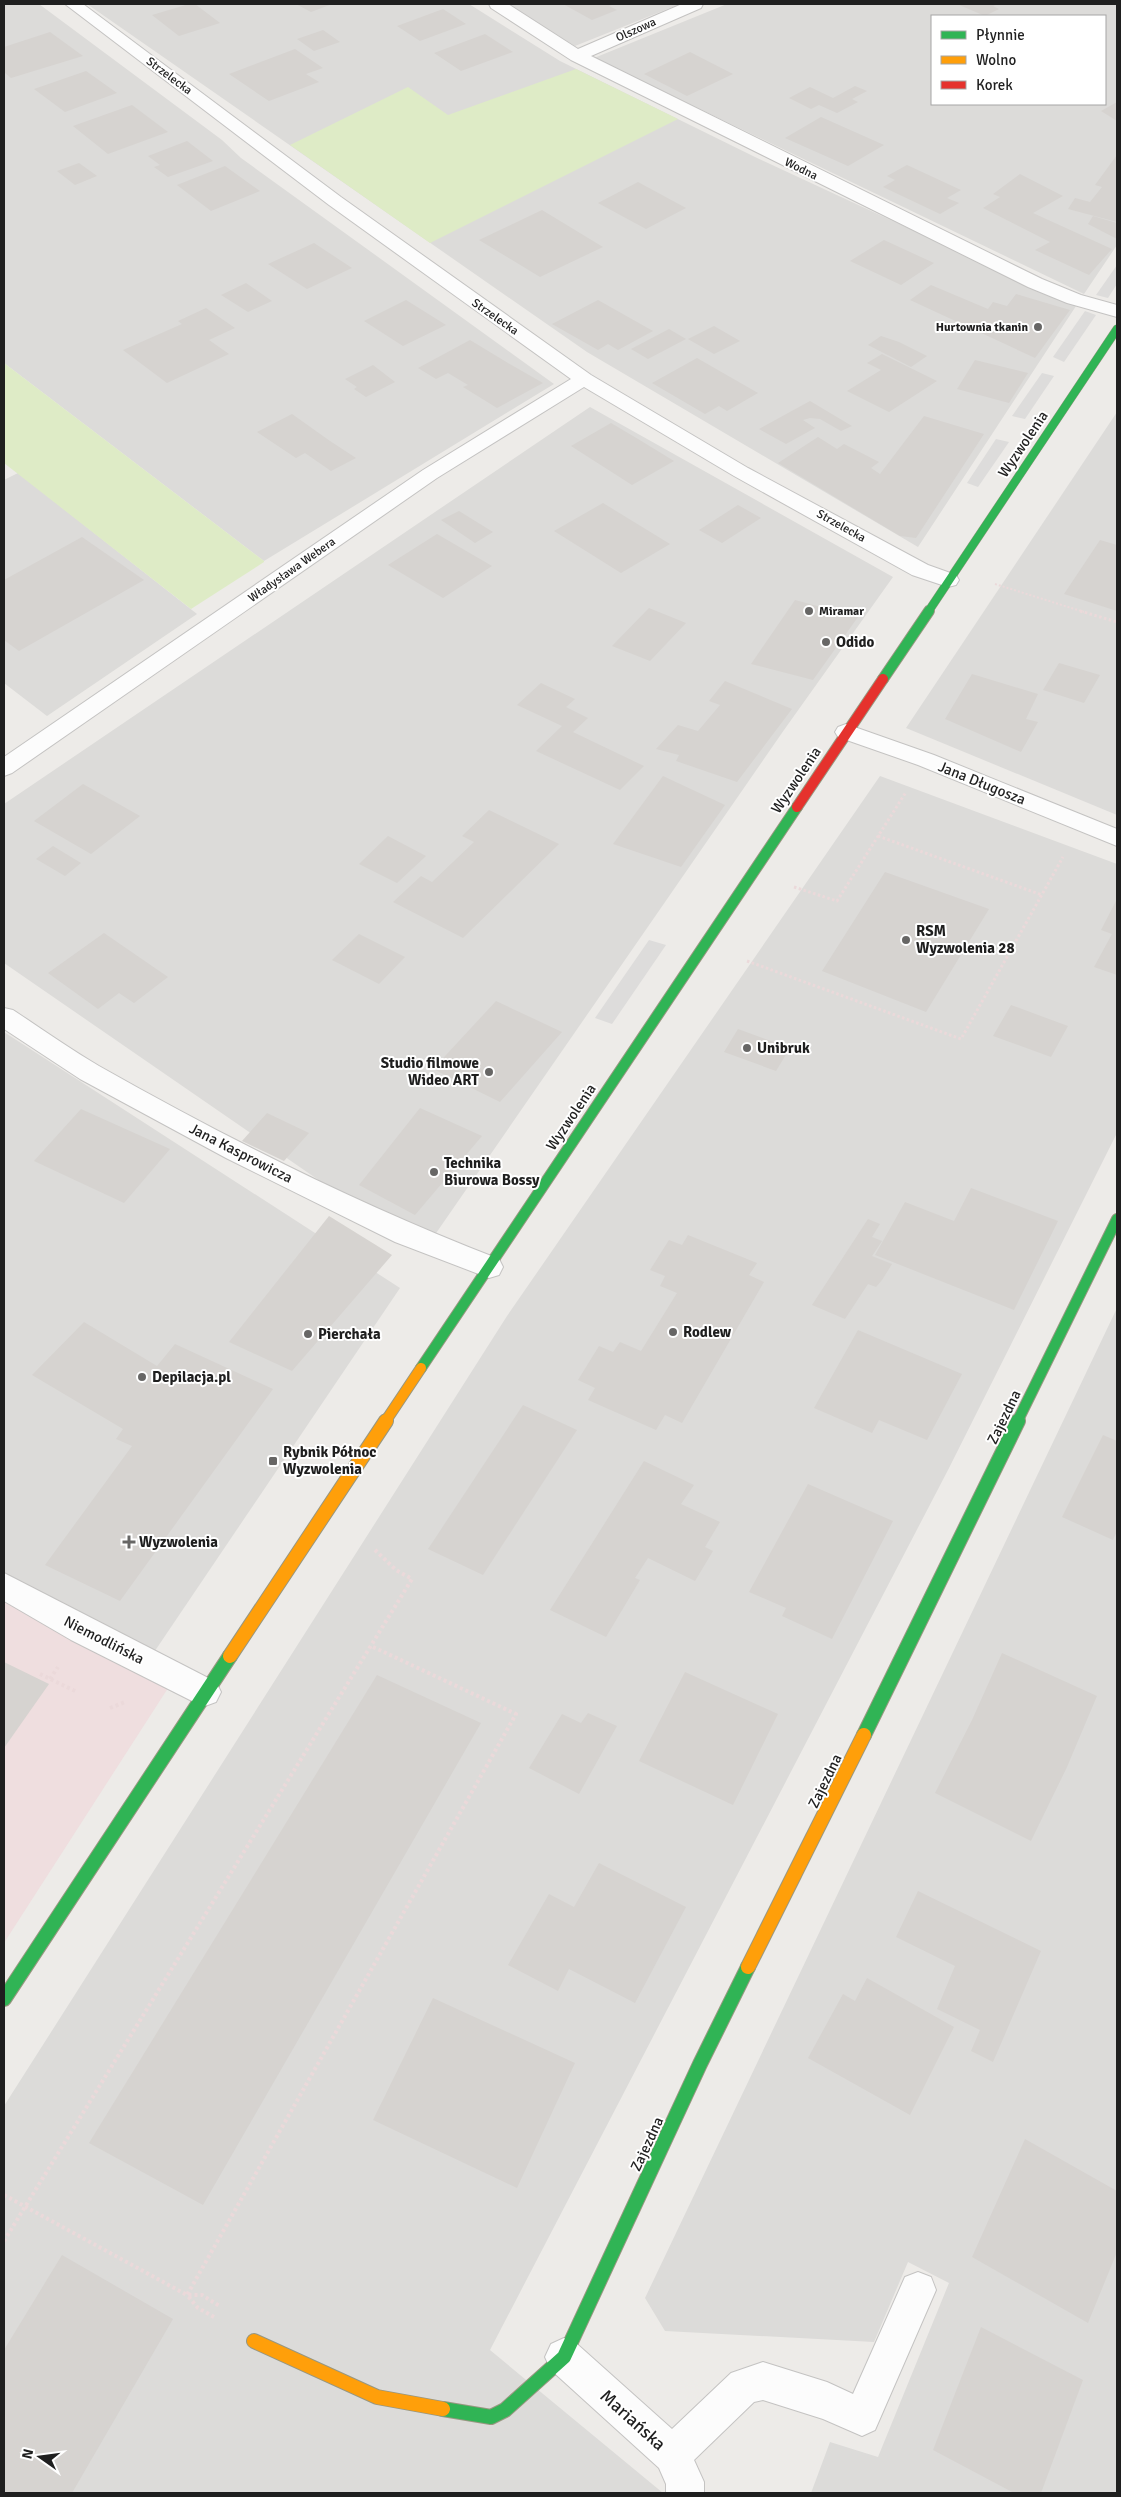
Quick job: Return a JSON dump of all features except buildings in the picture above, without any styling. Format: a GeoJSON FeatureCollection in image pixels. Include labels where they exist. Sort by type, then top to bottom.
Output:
{"type":"FeatureCollection","features":[{"type":"Feature","properties":{"kind":"main road","name":"Wyzwolenia"},"geometry":{"type":"LineString","coordinates":[[4,1999],[205,1692],[1117,329]]}},
{"type":"Feature","properties":{"kind":"main road","name":"Zajezdna"},"geometry":{"type":"LineString","coordinates":[[564,2357],[700,2064],[931,1601],[1117,1219]]}},
{"type":"Feature","properties":{"kind":"main road"},"geometry":{"type":"LineString","coordinates":[[254,2340],[377,2397],[491,2418],[505,2410],[564,2357]]}},
{"type":"Feature","properties":{"kind":"street","name":"Strzelecka"},"geometry":{"type":"LineString","coordinates":[[73,4],[335,202],[498,320],[584,378],[741,472],[920,570],[948,580]]}},
{"type":"Feature","properties":{"kind":"street","name":"Wodna"},"geometry":{"type":"LineString","coordinates":[[497,4],[577,56],[655,96],[1035,283],[1074,299],[1117,311]]}},
{"type":"Feature","properties":{"kind":"street","name":"Olszowa"},"geometry":{"type":"LineString","coordinates":[[577,56],[695,4]]}},
{"type":"Feature","properties":{"kind":"street","name":"Władysława Webera"},"geometry":{"type":"LineString","coordinates":[[4,768],[430,474],[584,378]]}},
{"type":"Feature","properties":{"kind":"street","name":"Jana Długosza"},"geometry":{"type":"LineString","coordinates":[[846,732],[926,760],[1117,838]]}},
{"type":"Feature","properties":{"kind":"street","name":"Jana Kasprowicza"},"geometry":{"type":"LineString","coordinates":[[4,1017],[88,1072],[235,1151],[405,1234],[489,1267]]}},
{"type":"Feature","properties":{"kind":"street","name":"Niemodlińska"},"geometry":{"type":"LineString","coordinates":[[4,1586],[82,1630],[205,1692]]}},
{"type":"Feature","properties":{"kind":"street"},"geometry":{"type":"LineString","coordinates":[[672,2455],[744,2386],[763,2381],[827,2401],[862,2417],[918,2290]]}},
{"type":"Feature","properties":{"kind":"street","name":"Mariańska"},"geometry":{"type":"LineString","coordinates":[[564,2357],[672,2455],[685,2482],[685,2493]]}},
{"type":"Feature","properties":{"kind":"path"},"geometry":{"type":"LineString","coordinates":[[995,584],[1117,622]]}},
{"type":"Feature","properties":{"kind":"path"},"geometry":{"type":"LineString","coordinates":[[794,888],[837,902],[926,760]]}},
{"type":"Feature","properties":{"kind":"path"},"geometry":{"type":"LineString","coordinates":[[747,962],[961,1039],[1082,823]]}},
{"type":"Feature","properties":{"kind":"path"},"geometry":{"type":"LineString","coordinates":[[878,836],[1042,895]]}},
{"type":"Feature","properties":{"kind":"path"},"geometry":{"type":"LineString","coordinates":[[4,2241],[412,1579],[396,1570],[375,1550]]}},
{"type":"Feature","properties":{"kind":"path"},"geometry":{"type":"LineString","coordinates":[[187,2295],[516,1714],[371,1646]]}},
{"type":"Feature","properties":{"kind":"path"},"geometry":{"type":"LineString","coordinates":[[40,1674],[77,1692]]}},
{"type":"Feature","properties":{"kind":"path"},"geometry":{"type":"LineString","coordinates":[[50,1679],[53,1674]]}},
{"type":"Feature","properties":{"kind":"path"},"geometry":{"type":"LineString","coordinates":[[4,2195],[24,2208],[187,2295],[198,2308],[213,2317]]}},
{"type":"Feature","properties":{"kind":"path"},"geometry":{"type":"LineString","coordinates":[[187,2295],[202,2295],[219,2304]]}},
{"type":"Feature","properties":{"kind":"shaded area"},"geometry":{"type":"Polygon","coordinates":[[[4,4],[39,4],[222,140],[241,158],[554,384],[264,561],[4,363],[4,4]]]}},
{"type":"Feature","properties":{"kind":"shaded area"},"geometry":{"type":"Polygon","coordinates":[[[87,4],[469,4],[560,61],[755,157],[1076,306],[918,547],[587,352],[87,4]]]}},
{"type":"Feature","properties":{"kind":"shaded area"},"geometry":{"type":"Polygon","coordinates":[[[507,4],[680,4],[575,46],[507,4]]]}},
{"type":"Feature","properties":{"kind":"shaded area"},"geometry":{"type":"Polygon","coordinates":[[[727,4],[1117,4],[1117,245],[1084,294],[594,58],[727,4]]]}},
{"type":"Feature","properties":{"kind":"shaded area"},"geometry":{"type":"Polygon","coordinates":[[[1117,265],[1117,284],[1108,298],[1096,295],[1117,265]]]}},
{"type":"Feature","properties":{"kind":"shaded area"},"geometry":{"type":"Polygon","coordinates":[[[1085,311],[1096,315],[1064,362],[1053,357],[1085,311]]]}},
{"type":"Feature","properties":{"kind":"shaded area"},"geometry":{"type":"Polygon","coordinates":[[[1042,373],[1054,376],[1025,419],[1012,416],[1042,373]]]}},
{"type":"Feature","properties":{"kind":"shaded area"},"geometry":{"type":"Polygon","coordinates":[[[590,407],[893,577],[784,730],[423,1252],[4,963],[4,804],[590,407]]]}},
{"type":"Feature","properties":{"kind":"shaded area"},"geometry":{"type":"Polygon","coordinates":[[[1117,412],[1117,815],[906,728],[1117,412]]]}},
{"type":"Feature","properties":{"kind":"shaded area"},"geometry":{"type":"Polygon","coordinates":[[[996,439],[1009,442],[978,487],[967,483],[996,439]]]}},
{"type":"Feature","properties":{"kind":"shaded area"},"geometry":{"type":"Polygon","coordinates":[[[18,473],[197,614],[47,716],[4,683],[4,480],[18,473]]]}},
{"type":"Feature","properties":{"kind":"shaded area"},"geometry":{"type":"Polygon","coordinates":[[[880,776],[1117,864],[1117,1133],[948,1470],[490,2350],[663,2493],[4,2493],[4,2106],[507,1316],[880,776]]]}},
{"type":"Feature","properties":{"kind":"shaded area"},"geometry":{"type":"Polygon","coordinates":[[[649,940],[666,945],[612,1024],[595,1018],[649,940]]]}},
{"type":"Feature","properties":{"kind":"shaded area"},"geometry":{"type":"Polygon","coordinates":[[[4,1032],[400,1288],[140,1673],[4,1591],[4,1032]]]}},
{"type":"Feature","properties":{"kind":"shaded area"},"geometry":{"type":"Polygon","coordinates":[[[1117,1308],[1117,2493],[811,2493],[830,2442],[878,2457],[949,2283],[908,2262],[874,2342],[665,2331],[645,2298],[1117,1308]]]}},
{"type":"Feature","properties":{"kind":"shaded area"},"geometry":{"type":"Polygon","coordinates":[[[4,1589],[170,1685],[4,1943],[4,1589]]]}},
{"type":"Feature","properties":{"kind":"green space"},"geometry":{"type":"Polygon","coordinates":[[[576,69],[678,119],[430,243],[290,145],[408,87],[448,115],[576,69]]]}},
{"type":"Feature","properties":{"kind":"green space"},"geometry":{"type":"Polygon","coordinates":[[[4,363],[264,562],[191,609],[4,463],[4,363]]]}},
{"type":"Feature","properties":{"kind":"traffic: fast"},"geometry":{"type":"LineString","coordinates":[[883,679],[1117,329]]}},
{"type":"Feature","properties":{"kind":"traffic: fast"},"geometry":{"type":"LineString","coordinates":[[421,1368],[797,807]]}},
{"type":"Feature","properties":{"kind":"traffic: fast"},"geometry":{"type":"LineString","coordinates":[[864,1735],[1117,1219]]}},
{"type":"Feature","properties":{"kind":"traffic: fast"},"geometry":{"type":"LineString","coordinates":[[4,1999],[230,1656]]}},
{"type":"Feature","properties":{"kind":"traffic: fast"},"geometry":{"type":"LineString","coordinates":[[443,2409],[491,2417],[505,2410],[564,2357],[700,2064],[748,1967]]}},
{"type":"Feature","properties":{"kind":"traffic: slow"},"geometry":{"type":"LineString","coordinates":[[230,1656],[421,1368]]}},
{"type":"Feature","properties":{"kind":"traffic: slow"},"geometry":{"type":"LineString","coordinates":[[748,1967],[864,1735]]}},
{"type":"Feature","properties":{"kind":"traffic: slow"},"geometry":{"type":"LineString","coordinates":[[254,2341],[377,2397],[443,2409]]}},
{"type":"Feature","properties":{"kind":"traffic: jam"},"geometry":{"type":"LineString","coordinates":[[797,807],[883,679]]}},
{"type":"Feature","properties":{"kind":"place","name":"Hurtownia tkanin"},"geometry":{"type":"Point","coordinates":[1038,327]}},
{"type":"Feature","properties":{"kind":"place","name":"Miramar"},"geometry":{"type":"Point","coordinates":[809,611]}},
{"type":"Feature","properties":{"kind":"place","name":"Odido"},"geometry":{"type":"Point","coordinates":[826,642]}},
{"type":"Feature","properties":{"kind":"place","name":"RSM Wyzwolenia 28"},"geometry":{"type":"Point","coordinates":[906,940]}},
{"type":"Feature","properties":{"kind":"place","name":"Unibruk"},"geometry":{"type":"Point","coordinates":[747,1048]}},
{"type":"Feature","properties":{"kind":"place","name":"Studio filmowe Wideo ART"},"geometry":{"type":"Point","coordinates":[489,1072]}},
{"type":"Feature","properties":{"kind":"place","name":"Technika Biurowa Bossy"},"geometry":{"type":"Point","coordinates":[434,1172]}},
{"type":"Feature","properties":{"kind":"place","name":"Rodlew"},"geometry":{"type":"Point","coordinates":[673,1332]}},
{"type":"Feature","properties":{"kind":"place","name":"Pierchała"},"geometry":{"type":"Point","coordinates":[308,1334]}},
{"type":"Feature","properties":{"kind":"place","name":"Depilacja.pl"},"geometry":{"type":"Point","coordinates":[142,1377]}},
{"type":"Feature","properties":{"kind":"place","name":"Rybnik Północ Wyzwolenia"},"geometry":{"type":"Point","coordinates":[273,1461]}},
{"type":"Feature","properties":{"kind":"place","name":"Wyzwolenia"},"geometry":{"type":"Point","coordinates":[129,1542]}}]}
